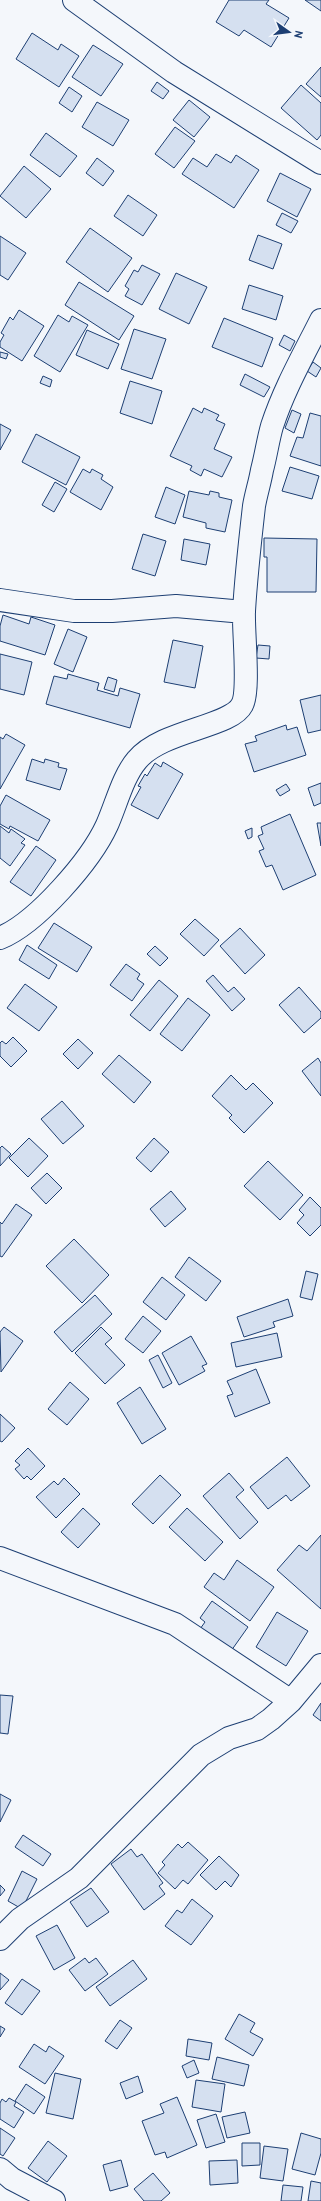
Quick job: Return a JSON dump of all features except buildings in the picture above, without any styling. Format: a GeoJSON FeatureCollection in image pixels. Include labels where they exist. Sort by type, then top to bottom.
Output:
{"type":"FeatureCollection","features":[{"type":"Feature","properties":{"kind":"street"},"geometry":{"type":"LineString","coordinates":[[74,0],[174,72],[321,163]]}},
{"type":"Feature","properties":{"kind":"street"},"geometry":{"type":"LineString","coordinates":[[0,938],[31,918],[55,895],[80,867],[107,827],[136,760],[154,745],[169,737],[222,720],[243,705],[246,675],[244,612],[255,504],[272,426],[284,395],[321,320]]}},
{"type":"Feature","properties":{"kind":"street"},"geometry":{"type":"LineString","coordinates":[[0,600],[74,611],[112,611],[176,606],[244,612]]}},
{"type":"Feature","properties":{"kind":"street"},"geometry":{"type":"LineString","coordinates":[[0,1558],[175,1624],[291,1701]]}},
{"type":"Feature","properties":{"kind":"street"},"geometry":{"type":"LineString","coordinates":[[0,1939],[20,1919],[79,1878],[201,1755],[229,1738],[257,1729],[291,1701],[321,1665]]}},
{"type":"Feature","properties":{"kind":"street"},"geometry":{"type":"LineString","coordinates":[[0,2169],[12,2179],[54,2201]]}}]}
